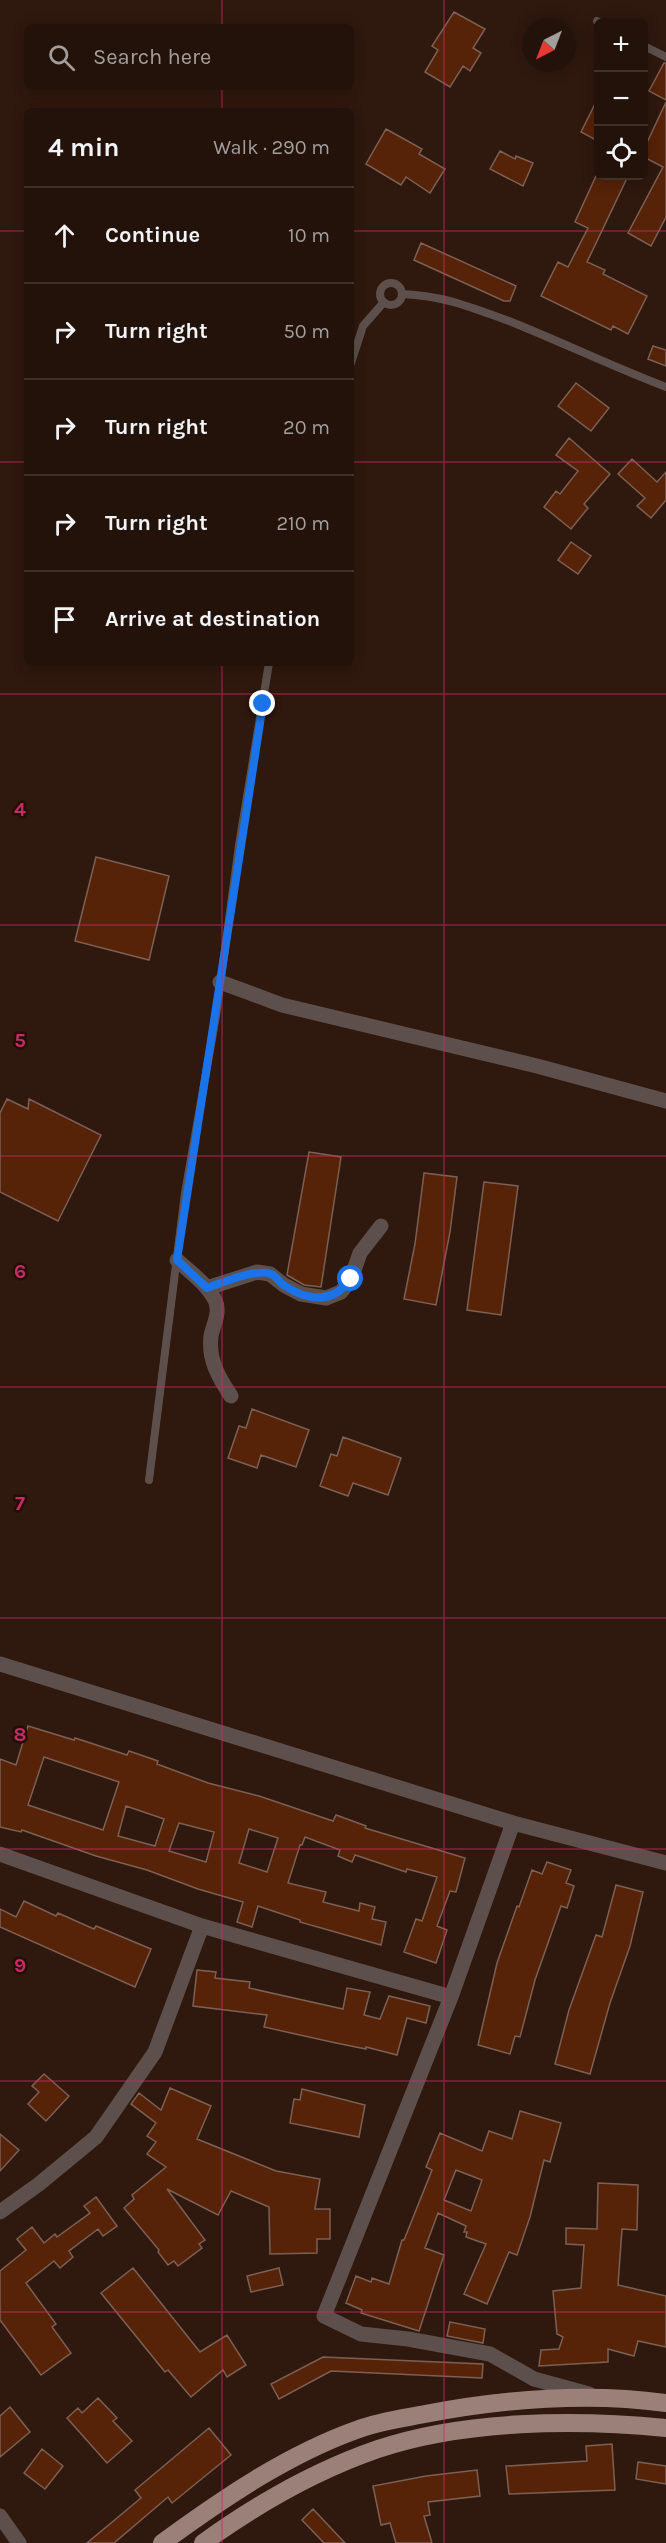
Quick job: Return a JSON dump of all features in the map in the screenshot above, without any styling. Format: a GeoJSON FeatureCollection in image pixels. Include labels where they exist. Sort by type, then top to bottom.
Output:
{"type":"FeatureCollection","features":[{"type":"Feature","properties":{"kind":"main road"},"geometry":{"type":"LineString","coordinates":[[162,2543],[271,2471],[318,2446],[360,2428],[473,2405],[601,2397],[666,2403]]}},
{"type":"Feature","properties":{"kind":"main road"},"geometry":{"type":"LineString","coordinates":[[202,2543],[269,2498],[306,2479],[379,2449],[440,2434],[513,2425],[577,2422],[666,2428]]}},
{"type":"Feature","properties":{"kind":"street"},"geometry":{"type":"LineString","coordinates":[[220,982],[282,1005],[537,1066],[666,1101]]}},
{"type":"Feature","properties":{"kind":"street"},"geometry":{"type":"LineString","coordinates":[[207,1288],[257,1272],[270,1274],[284,1285],[302,1294],[326,1298],[341,1292],[351,1279],[360,1253],[381,1226]]}},
{"type":"Feature","properties":{"kind":"street"},"geometry":{"type":"LineString","coordinates":[[177,1260],[207,1288],[216,1303],[217,1317],[211,1337],[211,1355],[216,1374],[231,1396]]}},
{"type":"Feature","properties":{"kind":"street"},"geometry":{"type":"LineString","coordinates":[[0,1664],[513,1823],[666,1863]]}},
{"type":"Feature","properties":{"kind":"street"},"geometry":{"type":"LineString","coordinates":[[513,1823],[451,1997],[324,2316],[361,2334],[408,2339],[490,2354],[534,2379],[601,2397]]}},
{"type":"Feature","properties":{"kind":"street"},"geometry":{"type":"LineString","coordinates":[[0,1854],[202,1926],[451,1997]]}},
{"type":"Feature","properties":{"kind":"street"},"geometry":{"type":"LineString","coordinates":[[0,2212],[39,2184],[96,2137],[155,2052],[202,1926]]}},
{"type":"Feature","properties":{"kind":"street"},"geometry":{"type":"LineString","coordinates":[[0,2516],[19,2543]]}},
{"type":"Feature","properties":{"kind":"lane"},"geometry":{"type":"LineString","coordinates":[[648,48],[666,57]]}},
{"type":"Feature","properties":{"kind":"lane"},"geometry":{"type":"LineString","coordinates":[[389,282],[399,285],[403,294],[402,299],[394,305],[384,302],[381,298],[381,288],[389,282]]}},
{"type":"Feature","properties":{"kind":"lane"},"geometry":{"type":"LineString","coordinates":[[403,294],[453,300],[560,341],[666,387]]}},
{"type":"Feature","properties":{"kind":"lane"},"geometry":{"type":"LineString","coordinates":[[354,354],[363,326],[384,302]]}},
{"type":"Feature","properties":{"kind":"lane"},"geometry":{"type":"LineString","coordinates":[[149,1480],[177,1260],[239,845],[269,666]]}},
{"type":"Feature","properties":{"kind":"building"},"geometry":{"type":"Polygon","coordinates":[[[454,12],[485,29],[473,48],[481,53],[470,71],[463,66],[450,87],[425,72],[438,50],[432,46],[454,12]]]}},
{"type":"Feature","properties":{"kind":"building"},"geometry":{"type":"Polygon","coordinates":[[[666,63],[666,100],[649,91],[666,63]]]}},
{"type":"Feature","properties":{"kind":"building"},"geometry":{"type":"Polygon","coordinates":[[[666,102],[666,217],[651,246],[628,233],[663,167],[648,159],[648,140],[666,102]]]}},
{"type":"Feature","properties":{"kind":"building"},"geometry":{"type":"Polygon","coordinates":[[[594,106],[594,139],[581,132],[594,106]]]}},
{"type":"Feature","properties":{"kind":"building"},"geometry":{"type":"Polygon","coordinates":[[[386,129],[422,149],[419,154],[445,169],[430,193],[406,177],[401,185],[366,164],[386,129]]]}},
{"type":"Feature","properties":{"kind":"building"},"geometry":{"type":"Polygon","coordinates":[[[500,151],[515,159],[516,156],[533,163],[523,186],[490,169],[500,151]]]}},
{"type":"Feature","properties":{"kind":"building"},"geometry":{"type":"Polygon","coordinates":[[[594,180],[626,180],[587,262],[605,270],[603,274],[647,296],[628,334],[613,326],[611,330],[541,296],[558,262],[568,267],[588,228],[575,222],[594,180]]]}},
{"type":"Feature","properties":{"kind":"building"},"geometry":{"type":"Polygon","coordinates":[[[421,243],[516,286],[510,301],[504,301],[414,260],[421,243]]]}},
{"type":"Feature","properties":{"kind":"building"},"geometry":{"type":"Polygon","coordinates":[[[653,346],[666,350],[666,366],[648,359],[653,346]]]}},
{"type":"Feature","properties":{"kind":"building"},"geometry":{"type":"Polygon","coordinates":[[[576,383],[609,408],[591,431],[558,406],[576,383]]]}},
{"type":"Feature","properties":{"kind":"building"},"geometry":{"type":"Polygon","coordinates":[[[569,438],[610,474],[584,504],[588,508],[571,529],[544,507],[556,491],[560,494],[578,471],[556,455],[569,438]]]}},
{"type":"Feature","properties":{"kind":"building"},"geometry":{"type":"Polygon","coordinates":[[[632,459],[657,482],[666,472],[666,500],[651,518],[637,506],[645,498],[618,474],[632,459]]]}},
{"type":"Feature","properties":{"kind":"building"},"geometry":{"type":"Polygon","coordinates":[[[571,542],[591,556],[578,574],[558,560],[571,542]]]}},
{"type":"Feature","properties":{"kind":"building"},"geometry":{"type":"Polygon","coordinates":[[[96,857],[169,876],[149,960],[75,941],[96,857]]]}},
{"type":"Feature","properties":{"kind":"building"},"geometry":{"type":"Polygon","coordinates":[[[7,1099],[28,1109],[29,1099],[101,1135],[58,1221],[0,1192],[0,1113],[7,1099]]]}},
{"type":"Feature","properties":{"kind":"building"},"geometry":{"type":"Polygon","coordinates":[[[309,1152],[341,1157],[321,1287],[304,1285],[287,1275],[309,1152]]]}},
{"type":"Feature","properties":{"kind":"building"},"geometry":{"type":"Polygon","coordinates":[[[424,1173],[457,1177],[450,1232],[436,1305],[404,1299],[415,1244],[424,1173]]]}},
{"type":"Feature","properties":{"kind":"building"},"geometry":{"type":"Polygon","coordinates":[[[484,1182],[518,1186],[501,1315],[467,1310],[484,1182]]]}},
{"type":"Feature","properties":{"kind":"building"},"geometry":{"type":"Polygon","coordinates":[[[252,1409],[309,1430],[296,1467],[261,1455],[257,1468],[228,1458],[239,1426],[246,1428],[252,1409]]]}},
{"type":"Feature","properties":{"kind":"building"},"geometry":{"type":"Polygon","coordinates":[[[343,1437],[401,1458],[388,1495],[353,1483],[348,1496],[320,1486],[331,1454],[337,1456],[343,1437]]]}},
{"type":"Feature","properties":{"kind":"building"},"geometry":{"type":"Polygon","coordinates":[[[28,1726],[127,1755],[129,1751],[208,1783],[259,1796],[333,1821],[336,1815],[366,1826],[365,1828],[465,1858],[456,1892],[450,1891],[437,1926],[447,1930],[436,1963],[404,1952],[416,1919],[422,1921],[437,1877],[407,1869],[406,1872],[355,1855],[352,1862],[338,1856],[340,1850],[305,1837],[300,1845],[288,1883],[326,1892],[323,1902],[359,1911],[360,1903],[375,1907],[372,1919],[386,1922],[381,1945],[300,1922],[300,1920],[258,1906],[252,1927],[237,1922],[243,1902],[22,1830],[21,1832],[0,1827],[0,1759],[16,1765],[28,1726]],[[44,1757],[28,1805],[103,1830],[119,1782],[44,1757]],[[126,1806],[118,1836],[155,1846],[164,1819],[126,1806]],[[179,1823],[169,1851],[206,1862],[214,1832],[179,1823]],[[249,1829],[239,1863],[267,1872],[278,1838],[249,1829]]]}},
{"type":"Feature","properties":{"kind":"building"},"geometry":{"type":"Polygon","coordinates":[[[547,1862],[571,1870],[566,1883],[574,1886],[567,1908],[561,1906],[535,1980],[520,2037],[515,2036],[510,2054],[478,2045],[497,1963],[517,1906],[519,1907],[532,1870],[542,1874],[547,1862]]]}},
{"type":"Feature","properties":{"kind":"building"},"geometry":{"type":"Polygon","coordinates":[[[616,1885],[643,1892],[630,1946],[610,2003],[590,2074],[555,2064],[569,2010],[596,1935],[602,1937],[616,1885]]]}},
{"type":"Feature","properties":{"kind":"building"},"geometry":{"type":"Polygon","coordinates":[[[24,1901],[56,1916],[58,1913],[94,1929],[96,1926],[151,1949],[135,1987],[0,1927],[0,1909],[16,1917],[24,1901]]]}},
{"type":"Feature","properties":{"kind":"building"},"geometry":{"type":"Polygon","coordinates":[[[197,1970],[216,1972],[215,1978],[250,1982],[249,1988],[343,2009],[347,1988],[370,1992],[364,2015],[380,2019],[389,1996],[430,2006],[426,2023],[407,2018],[397,2055],[264,2027],[267,2015],[193,2006],[197,1970]]]}},
{"type":"Feature","properties":{"kind":"building"},"geometry":{"type":"Polygon","coordinates":[[[44,2074],[69,2096],[46,2121],[28,2104],[39,2092],[32,2086],[44,2074]]]}},
{"type":"Feature","properties":{"kind":"building"},"geometry":{"type":"Polygon","coordinates":[[[170,2088],[211,2106],[197,2139],[276,2171],[320,2179],[315,2209],[330,2209],[330,2239],[317,2239],[317,2253],[270,2254],[269,2207],[231,2191],[218,2215],[167,2189],[205,2240],[199,2244],[202,2248],[178,2266],[174,2261],[168,2265],[158,2252],[159,2250],[124,2208],[134,2199],[132,2195],[166,2167],[147,2154],[156,2142],[147,2136],[156,2123],[131,2104],[139,2093],[161,2110],[170,2088]]]}},
{"type":"Feature","properties":{"kind":"building"},"geometry":{"type":"Polygon","coordinates":[[[302,2089],[365,2105],[359,2137],[290,2123],[294,2099],[300,2100],[302,2089]]]}},
{"type":"Feature","properties":{"kind":"building"},"geometry":{"type":"Polygon","coordinates":[[[520,2111],[561,2123],[550,2162],[544,2160],[530,2217],[517,2255],[509,2252],[487,2304],[464,2294],[486,2244],[466,2237],[467,2232],[464,2232],[466,2226],[438,2213],[425,2248],[444,2255],[419,2331],[361,2313],[362,2310],[346,2303],[356,2276],[371,2282],[372,2278],[389,2284],[402,2240],[404,2240],[432,2170],[426,2167],[440,2133],[482,2151],[489,2131],[512,2139],[520,2111]],[[456,2170],[444,2200],[471,2211],[482,2180],[456,2170]]]}},
{"type":"Feature","properties":{"kind":"building"},"geometry":{"type":"Polygon","coordinates":[[[0,2134],[19,2150],[0,2171],[0,2134]]]}},
{"type":"Feature","properties":{"kind":"building"},"geometry":{"type":"Polygon","coordinates":[[[598,2183],[638,2185],[637,2230],[622,2229],[618,2285],[666,2296],[666,2347],[638,2341],[634,2356],[608,2349],[608,2362],[539,2366],[541,2350],[559,2349],[563,2337],[557,2334],[553,2291],[581,2288],[584,2245],[566,2244],[566,2228],[597,2229],[598,2183]]]}},
{"type":"Feature","properties":{"kind":"building"},"geometry":{"type":"Polygon","coordinates":[[[96,2197],[117,2226],[103,2236],[98,2229],[69,2251],[73,2257],[60,2268],[54,2261],[26,2283],[56,2324],[52,2327],[71,2353],[41,2375],[0,2320],[0,2271],[26,2250],[17,2239],[32,2227],[44,2243],[55,2234],[57,2237],[90,2213],[84,2206],[96,2197]]]}},
{"type":"Feature","properties":{"kind":"building"},"geometry":{"type":"Polygon","coordinates":[[[133,2268],[200,2352],[227,2335],[246,2365],[227,2377],[223,2370],[191,2397],[168,2370],[165,2372],[101,2293],[133,2268]]]}},
{"type":"Feature","properties":{"kind":"building"},"geometry":{"type":"Polygon","coordinates":[[[279,2268],[283,2285],[251,2292],[247,2276],[279,2268]]]}},
{"type":"Feature","properties":{"kind":"building"},"geometry":{"type":"Polygon","coordinates":[[[450,2322],[485,2329],[483,2343],[447,2336],[450,2322]]]}},
{"type":"Feature","properties":{"kind":"building"},"geometry":{"type":"Polygon","coordinates":[[[323,2357],[483,2364],[482,2378],[331,2371],[279,2399],[271,2384],[323,2357]]]}},
{"type":"Feature","properties":{"kind":"building"},"geometry":{"type":"Polygon","coordinates":[[[98,2398],[117,2418],[113,2421],[132,2441],[107,2463],[67,2418],[78,2408],[82,2413],[98,2398]]]}},
{"type":"Feature","properties":{"kind":"building"},"geometry":{"type":"Polygon","coordinates":[[[10,2407],[30,2432],[0,2457],[0,2416],[10,2407]]]}},
{"type":"Feature","properties":{"kind":"building"},"geometry":{"type":"Polygon","coordinates":[[[209,2428],[231,2455],[172,2503],[168,2497],[114,2543],[87,2543],[141,2498],[135,2490],[209,2428]]]}},
{"type":"Feature","properties":{"kind":"building"},"geometry":{"type":"Polygon","coordinates":[[[612,2444],[615,2490],[509,2494],[506,2466],[587,2461],[586,2446],[612,2444]]]}},
{"type":"Feature","properties":{"kind":"building"},"geometry":{"type":"Polygon","coordinates":[[[42,2449],[63,2466],[45,2489],[24,2473],[42,2449]]]}},
{"type":"Feature","properties":{"kind":"building"},"geometry":{"type":"Polygon","coordinates":[[[638,2462],[666,2466],[666,2484],[636,2479],[638,2462]]]}},
{"type":"Feature","properties":{"kind":"building"},"geometry":{"type":"Polygon","coordinates":[[[477,2470],[480,2496],[428,2502],[430,2515],[424,2516],[432,2543],[396,2543],[390,2523],[381,2525],[373,2486],[426,2476],[477,2470]]]}},
{"type":"Feature","properties":{"kind":"building"},"geometry":{"type":"Polygon","coordinates":[[[313,2509],[345,2543],[324,2543],[302,2520],[313,2509]]]}},
{"type":"Feature","properties":{"kind":"route"},"geometry":{"type":"LineString","coordinates":[[263,704],[239,845],[216,1016],[185,1193],[177,1260],[207,1288],[257,1272],[270,1274],[284,1285],[302,1294],[326,1298],[341,1292],[351,1279]]}}]}
